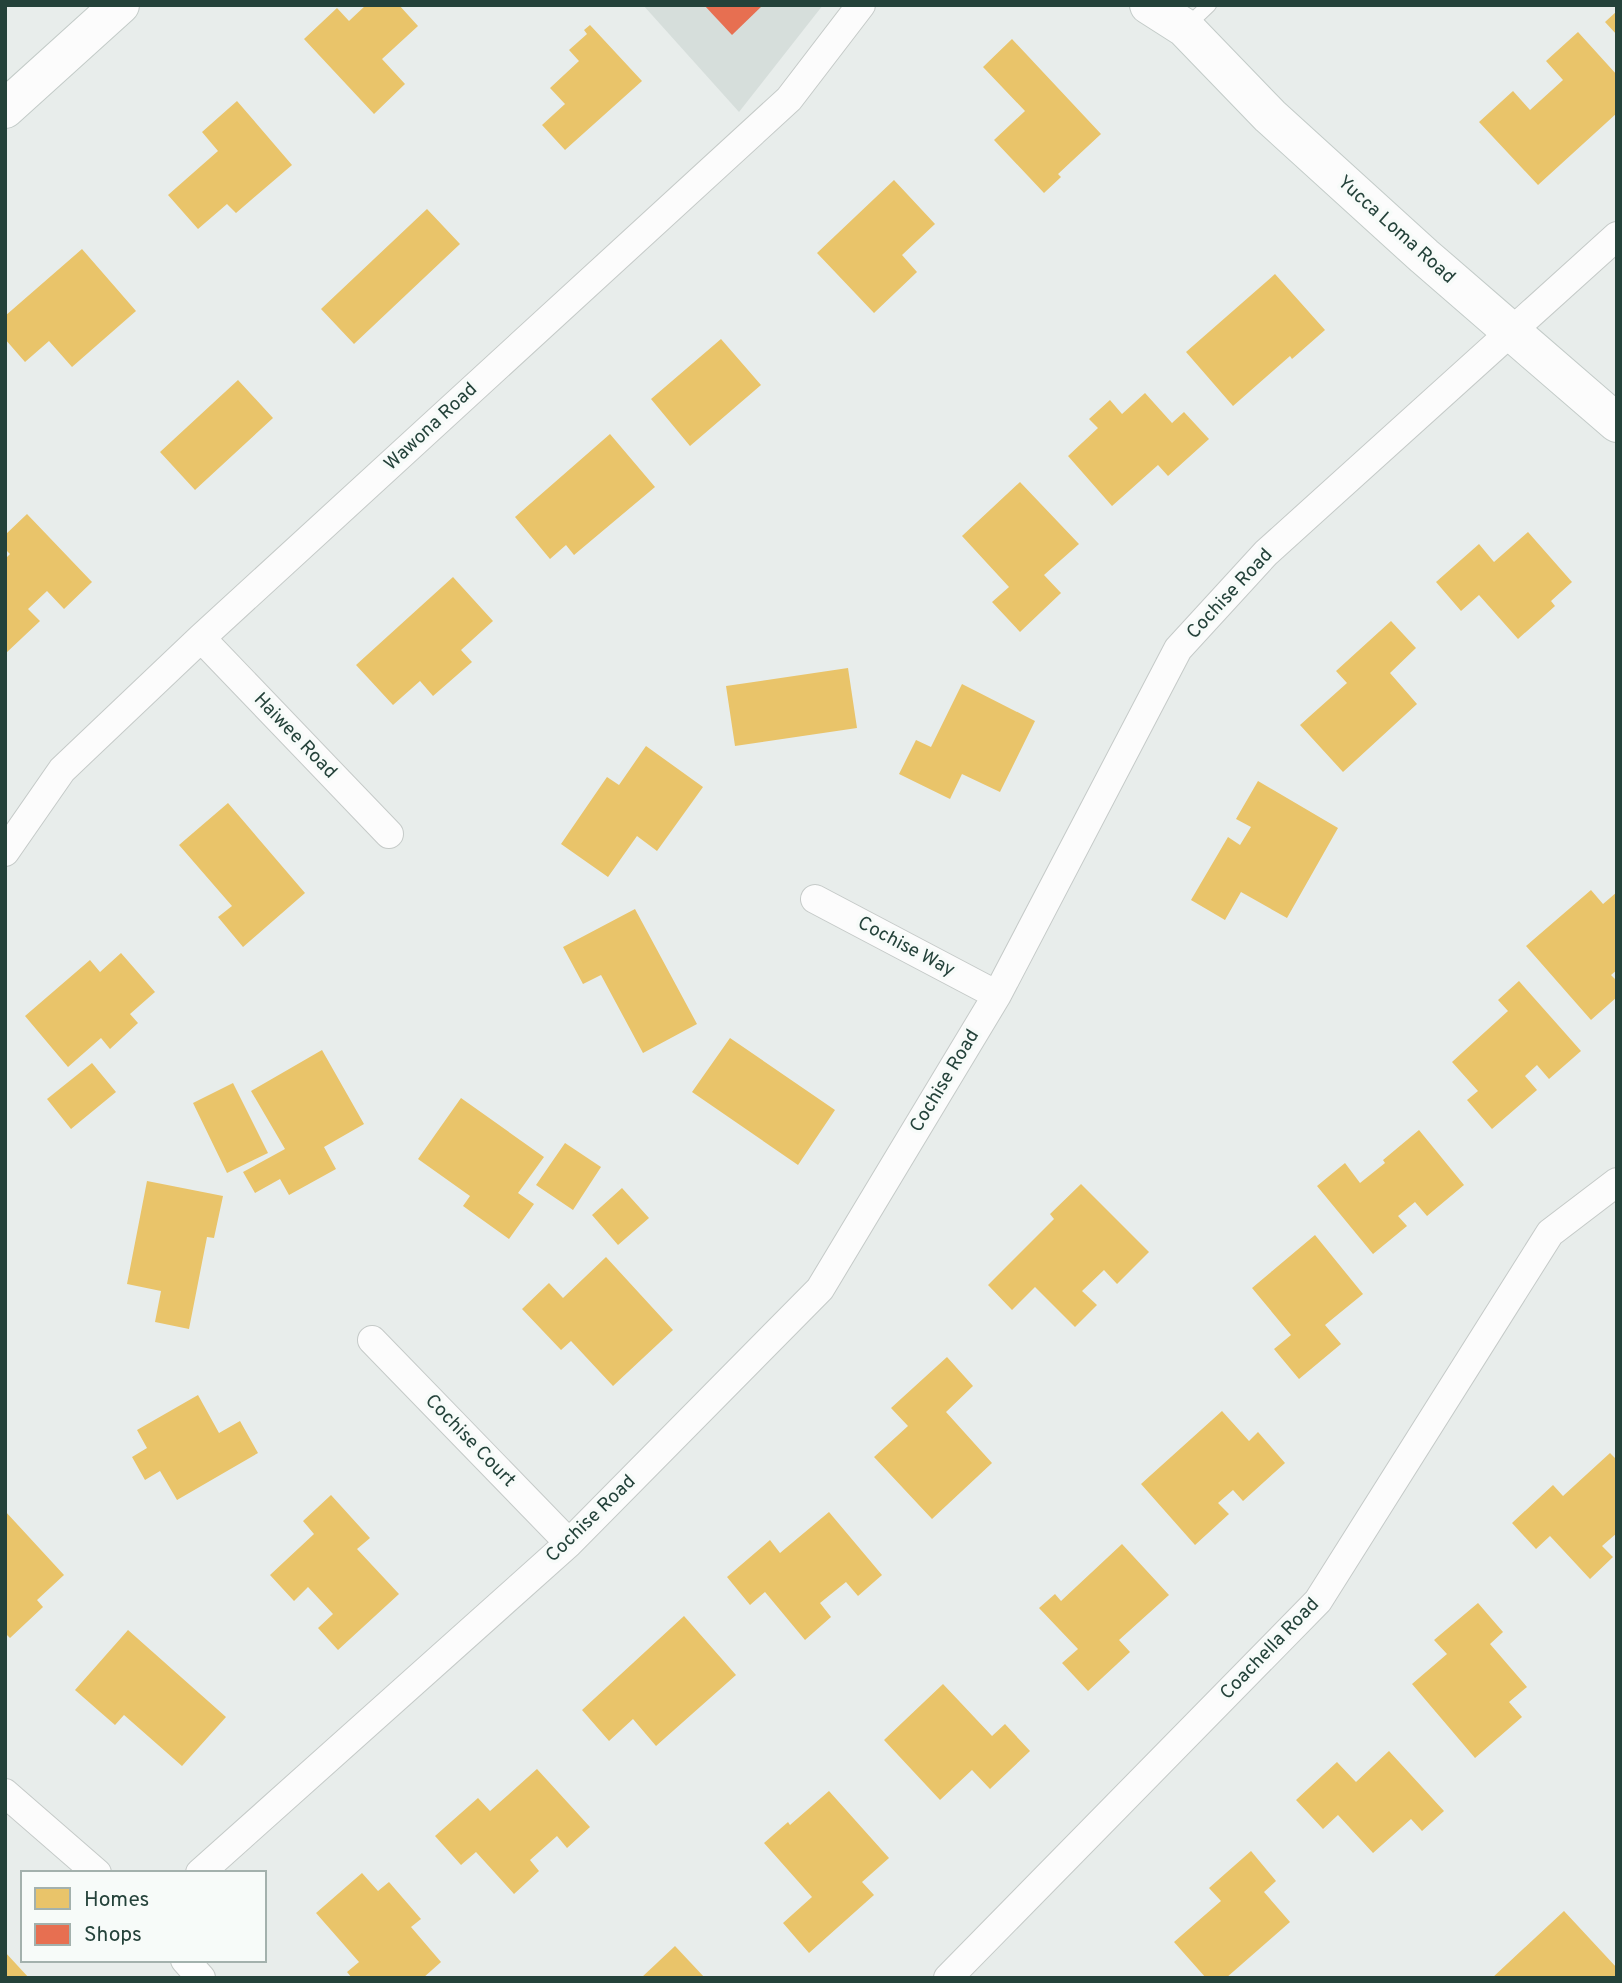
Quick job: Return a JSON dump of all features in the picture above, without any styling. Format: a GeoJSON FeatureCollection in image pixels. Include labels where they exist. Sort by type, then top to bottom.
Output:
{"type":"FeatureCollection","features":[{"type":"Feature","properties":{"kind":"main road"},"geometry":{"type":"LineString","coordinates":[[5,110],[120,5]]}},
{"type":"Feature","properties":{"kind":"main road","name":"Yucca Loma Road"},"geometry":{"type":"LineString","coordinates":[[1149,5],[1190,13],[1270,116],[1510,332],[1617,423]]}},
{"type":"Feature","properties":{"kind":"street","name":"Wawona Road"},"geometry":{"type":"LineString","coordinates":[[5,852],[62,770],[201,638],[789,99],[861,5]]}},
{"type":"Feature","properties":{"kind":"street","name":"Cochise Road"},"geometry":{"type":"LineString","coordinates":[[202,1871],[569,1543],[820,1289],[997,995],[1178,649],[1266,553],[1617,236]]}},
{"type":"Feature","properties":{"kind":"street","name":"Haiwee Road"},"geometry":{"type":"LineString","coordinates":[[201,638],[389,834]]}},
{"type":"Feature","properties":{"kind":"street","name":"Cochise Way"},"geometry":{"type":"LineString","coordinates":[[815,898],[997,995]]}},
{"type":"Feature","properties":{"kind":"street","name":"Coachella Road"},"geometry":{"type":"LineString","coordinates":[[947,1978],[1318,1601],[1550,1233],[1617,1182]]}},
{"type":"Feature","properties":{"kind":"street","name":"Cochise Court"},"geometry":{"type":"LineString","coordinates":[[372,1340],[569,1543]]}},
{"type":"Feature","properties":{"kind":"street"},"geometry":{"type":"LineString","coordinates":[[5,1793],[95,1871]]}},
{"type":"Feature","properties":{"kind":"street"},"geometry":{"type":"LineString","coordinates":[[188,1962],[201,1978]]}},
{"type":"Feature","properties":{"kind":"shaded area"},"geometry":{"type":"Polygon","coordinates":[[[643,5],[823,5],[739,112],[643,5]]]}},
{"type":"Feature","properties":{"kind":"building: Homes"},"geometry":{"type":"Polygon","coordinates":[[[366,5],[399,5],[418,26],[382,59],[405,84],[374,114],[304,39],[337,8],[349,21],[366,5]]]}},
{"type":"Feature","properties":{"kind":"building: Homes"},"geometry":{"type":"Polygon","coordinates":[[[1617,11],[1617,35],[1605,22],[1617,11]]]}},
{"type":"Feature","properties":{"kind":"building: Homes"},"geometry":{"type":"Polygon","coordinates":[[[590,25],[642,81],[565,150],[542,125],[565,104],[550,88],[579,61],[569,50],[587,34],[584,30],[590,25]]]}},
{"type":"Feature","properties":{"kind":"building: Homes"},"geometry":{"type":"Polygon","coordinates":[[[1578,32],[1617,75],[1617,113],[1538,185],[1479,122],[1513,91],[1530,110],[1563,80],[1546,61],[1578,32]]]}},
{"type":"Feature","properties":{"kind":"building: Homes"},"geometry":{"type":"Polygon","coordinates":[[[1012,39],[1101,134],[1058,174],[1061,177],[1044,193],[994,140],[1025,111],[983,67],[1012,39]]]}},
{"type":"Feature","properties":{"kind":"building: Homes"},"geometry":{"type":"Polygon","coordinates":[[[237,101],[292,165],[236,213],[227,204],[198,229],[168,195],[218,151],[202,132],[237,101]]]}},
{"type":"Feature","properties":{"kind":"building: Homes"},"geometry":{"type":"Polygon","coordinates":[[[894,180],[935,224],[902,255],[917,272],[874,313],[817,253],[894,180]]]}},
{"type":"Feature","properties":{"kind":"building: Homes"},"geometry":{"type":"Polygon","coordinates":[[[427,209],[460,244],[354,344],[321,309],[427,209]]]}},
{"type":"Feature","properties":{"kind":"building: Homes"},"geometry":{"type":"Polygon","coordinates":[[[82,249],[136,311],[72,367],[49,341],[25,362],[5,339],[5,316],[82,249]]]}},
{"type":"Feature","properties":{"kind":"building: Homes"},"geometry":{"type":"Polygon","coordinates":[[[1275,274],[1325,330],[1292,359],[1290,356],[1233,406],[1186,352],[1275,274]]]}},
{"type":"Feature","properties":{"kind":"building: Homes"},"geometry":{"type":"Polygon","coordinates":[[[721,339],[761,385],[690,446],[651,399],[721,339]]]}},
{"type":"Feature","properties":{"kind":"building: Homes"},"geometry":{"type":"Polygon","coordinates":[[[238,380],[273,418],[195,490],[160,452],[238,380]]]}},
{"type":"Feature","properties":{"kind":"building: Homes"},"geometry":{"type":"Polygon","coordinates":[[[1145,393],[1172,423],[1184,412],[1209,439],[1168,476],[1158,465],[1112,506],[1068,456],[1098,428],[1089,419],[1110,400],[1122,414],[1145,393]]]}},
{"type":"Feature","properties":{"kind":"building: Homes"},"geometry":{"type":"Polygon","coordinates":[[[610,434],[655,487],[574,555],[566,545],[550,559],[515,517],[610,434]]]}},
{"type":"Feature","properties":{"kind":"building: Homes"},"geometry":{"type":"Polygon","coordinates":[[[1020,482],[1079,544],[1044,575],[1061,593],[1020,632],[992,602],[1009,587],[962,536],[1020,482]]]}},
{"type":"Feature","properties":{"kind":"building: Homes"},"geometry":{"type":"Polygon","coordinates":[[[27,514],[92,582],[64,609],[47,591],[28,609],[40,621],[5,654],[5,559],[10,554],[5,549],[5,535],[27,514]]]}},
{"type":"Feature","properties":{"kind":"building: Homes"},"geometry":{"type":"Polygon","coordinates":[[[1528,532],[1572,582],[1551,601],[1555,606],[1518,639],[1479,595],[1461,611],[1436,582],[1479,544],[1494,562],[1528,532]]]}},
{"type":"Feature","properties":{"kind":"building: Homes"},"geometry":{"type":"Polygon","coordinates":[[[453,577],[493,621],[461,650],[472,662],[433,696],[420,681],[393,705],[356,665],[453,577]]]}},
{"type":"Feature","properties":{"kind":"building: Homes"},"geometry":{"type":"Polygon","coordinates":[[[1391,621],[1416,648],[1390,673],[1417,704],[1343,772],[1300,725],[1347,683],[1336,671],[1391,621]]]}},
{"type":"Feature","properties":{"kind":"building: Homes"},"geometry":{"type":"Polygon","coordinates":[[[848,668],[857,728],[735,746],[726,686],[848,668]]]}},
{"type":"Feature","properties":{"kind":"building: Homes"},"geometry":{"type":"Polygon","coordinates":[[[962,684],[1035,721],[1000,792],[962,774],[950,799],[899,774],[916,740],[931,747],[962,684]]]}},
{"type":"Feature","properties":{"kind":"building: Homes"},"geometry":{"type":"Polygon","coordinates":[[[646,746],[703,787],[657,851],[637,836],[608,877],[561,844],[607,777],[619,785],[646,746]]]}},
{"type":"Feature","properties":{"kind":"building: Homes"},"geometry":{"type":"Polygon","coordinates":[[[1258,781],[1338,828],[1287,918],[1241,892],[1225,920],[1191,900],[1228,837],[1240,845],[1251,827],[1236,819],[1258,781]]]}},
{"type":"Feature","properties":{"kind":"building: Homes"},"geometry":{"type":"Polygon","coordinates":[[[228,803],[305,893],[243,947],[218,917],[232,906],[179,845],[228,803]]]}},
{"type":"Feature","properties":{"kind":"building: Homes"},"geometry":{"type":"Polygon","coordinates":[[[1591,890],[1603,904],[1617,892],[1617,970],[1611,975],[1617,981],[1617,997],[1591,1020],[1526,946],[1591,890]]]}},
{"type":"Feature","properties":{"kind":"building: Homes"},"geometry":{"type":"Polygon","coordinates":[[[635,909],[697,1024],[643,1053],[601,975],[583,984],[563,947],[635,909]]]}},
{"type":"Feature","properties":{"kind":"building: Homes"},"geometry":{"type":"Polygon","coordinates":[[[121,953],[155,992],[130,1014],[138,1023],[110,1049],[101,1038],[68,1067],[25,1016],[90,960],[100,972],[121,953]]]}},
{"type":"Feature","properties":{"kind":"building: Homes"},"geometry":{"type":"Polygon","coordinates":[[[1519,981],[1581,1051],[1549,1079],[1537,1065],[1525,1076],[1537,1090],[1492,1129],[1467,1100],[1478,1091],[1452,1062],[1508,1011],[1498,1000],[1519,981]]]}},
{"type":"Feature","properties":{"kind":"building: Homes"},"geometry":{"type":"Polygon","coordinates":[[[730,1038],[835,1110],[798,1165],[692,1092],[730,1038]]]}},
{"type":"Feature","properties":{"kind":"building: Homes"},"geometry":{"type":"Polygon","coordinates":[[[322,1050],[364,1124],[324,1147],[336,1169],[289,1195],[280,1179],[255,1193],[243,1172],[285,1149],[251,1091],[322,1050]]]}},
{"type":"Feature","properties":{"kind":"building: Homes"},"geometry":{"type":"Polygon","coordinates":[[[92,1063],[116,1092],[71,1129],[47,1099],[92,1063]]]}},
{"type":"Feature","properties":{"kind":"building: Homes"},"geometry":{"type":"Polygon","coordinates":[[[233,1083],[268,1153],[227,1173],[193,1103],[233,1083]]]}},
{"type":"Feature","properties":{"kind":"building: Homes"},"geometry":{"type":"Polygon","coordinates":[[[461,1098],[544,1157],[518,1193],[534,1204],[509,1239],[463,1206],[470,1196],[418,1159],[461,1098]]]}},
{"type":"Feature","properties":{"kind":"building: Homes"},"geometry":{"type":"Polygon","coordinates":[[[1419,1130],[1464,1185],[1427,1216],[1415,1202],[1398,1216],[1407,1226],[1373,1254],[1317,1186],[1345,1163],[1360,1183],[1419,1130]]]}},
{"type":"Feature","properties":{"kind":"building: Homes"},"geometry":{"type":"Polygon","coordinates":[[[565,1143],[601,1167],[573,1210],[536,1185],[565,1143]]]}},
{"type":"Feature","properties":{"kind":"building: Homes"},"geometry":{"type":"Polygon","coordinates":[[[147,1181],[223,1196],[214,1238],[207,1237],[189,1329],[155,1322],[161,1291],[127,1284],[147,1181]]]}},
{"type":"Feature","properties":{"kind":"building: Homes"},"geometry":{"type":"Polygon","coordinates":[[[1081,1184],[1149,1252],[1117,1284],[1104,1270],[1082,1291],[1097,1305],[1075,1327],[1035,1287],[1012,1310],[988,1285],[1054,1219],[1050,1214],[1081,1184]]]}},
{"type":"Feature","properties":{"kind":"building: Homes"},"geometry":{"type":"Polygon","coordinates":[[[622,1188],[649,1218],[618,1245],[592,1215],[622,1188]]]}},
{"type":"Feature","properties":{"kind":"building: Homes"},"geometry":{"type":"Polygon","coordinates":[[[1315,1235],[1363,1294],[1325,1325],[1341,1344],[1299,1379],[1274,1349],[1291,1335],[1252,1288],[1315,1235]]]}},
{"type":"Feature","properties":{"kind":"building: Homes"},"geometry":{"type":"Polygon","coordinates":[[[606,1257],[673,1330],[613,1386],[571,1341],[561,1350],[522,1309],[549,1283],[563,1298],[606,1257]]]}},
{"type":"Feature","properties":{"kind":"building: Homes"},"geometry":{"type":"Polygon","coordinates":[[[947,1357],[973,1386],[946,1412],[992,1463],[932,1519],[874,1457],[908,1426],[891,1408],[947,1357]]]}},
{"type":"Feature","properties":{"kind":"building: Homes"},"geometry":{"type":"Polygon","coordinates":[[[198,1395],[219,1433],[240,1421],[258,1453],[177,1500],[160,1471],[145,1480],[132,1457],[147,1448],[137,1430],[198,1395]]]}},
{"type":"Feature","properties":{"kind":"building: Homes"},"geometry":{"type":"Polygon","coordinates":[[[1222,1411],[1249,1441],[1258,1432],[1285,1463],[1243,1501],[1233,1490],[1218,1503],[1229,1514],[1195,1545],[1141,1484],[1222,1411]]]}},
{"type":"Feature","properties":{"kind":"building: Homes"},"geometry":{"type":"Polygon","coordinates":[[[1610,1453],[1617,1460],[1617,1533],[1602,1546],[1613,1557],[1590,1579],[1550,1536],[1536,1549],[1512,1523],[1553,1485],[1563,1496],[1610,1453]]]}},
{"type":"Feature","properties":{"kind":"building: Homes"},"geometry":{"type":"Polygon","coordinates":[[[331,1495],[370,1538],[357,1549],[399,1594],[338,1650],[318,1628],[333,1614],[308,1587],[294,1601],[270,1575],[314,1534],[303,1521],[331,1495]]]}},
{"type":"Feature","properties":{"kind":"building: Homes"},"geometry":{"type":"Polygon","coordinates":[[[5,1511],[64,1575],[37,1600],[43,1607],[10,1638],[5,1633],[5,1511]]]}},
{"type":"Feature","properties":{"kind":"building: Homes"},"geometry":{"type":"Polygon","coordinates":[[[829,1512],[882,1575],[858,1596],[846,1582],[820,1603],[831,1617],[805,1640],[765,1592],[750,1605],[727,1577],[770,1540],[780,1553],[829,1512]]]}},
{"type":"Feature","properties":{"kind":"building: Homes"},"geometry":{"type":"Polygon","coordinates":[[[1122,1544],[1169,1595],[1119,1640],[1130,1652],[1088,1691],[1062,1663],[1078,1649],[1039,1608],[1055,1594],[1061,1601],[1122,1544]]]}},
{"type":"Feature","properties":{"kind":"building: Homes"},"geometry":{"type":"Polygon","coordinates":[[[1478,1603],[1503,1632],[1490,1644],[1527,1687],[1509,1702],[1522,1717],[1475,1758],[1412,1684],[1447,1654],[1434,1640],[1478,1603]]]}},
{"type":"Feature","properties":{"kind":"building: Homes"},"geometry":{"type":"Polygon","coordinates":[[[684,1616],[736,1675],[656,1746],[633,1719],[609,1741],[582,1710],[684,1616]]]}},
{"type":"Feature","properties":{"kind":"building: Homes"},"geometry":{"type":"Polygon","coordinates":[[[128,1630],[226,1717],[182,1766],[124,1715],[115,1725],[75,1690],[128,1630]]]}},
{"type":"Feature","properties":{"kind":"building: Homes"},"geometry":{"type":"Polygon","coordinates":[[[943,1684],[992,1736],[1005,1724],[1030,1751],[990,1789],[972,1770],[940,1800],[884,1740],[943,1684]]]}},
{"type":"Feature","properties":{"kind":"building: Homes"},"geometry":{"type":"Polygon","coordinates":[[[1389,1751],[1444,1811],[1422,1831],[1411,1819],[1373,1853],[1338,1815],[1323,1829],[1296,1800],[1337,1762],[1356,1782],[1389,1751]]]}},
{"type":"Feature","properties":{"kind":"building: Homes"},"geometry":{"type":"Polygon","coordinates":[[[537,1769],[590,1827],[567,1848],[557,1836],[530,1860],[539,1871],[514,1894],[476,1852],[461,1865],[435,1836],[478,1798],[490,1811],[537,1769]]]}},
{"type":"Feature","properties":{"kind":"building: Homes"},"geometry":{"type":"Polygon","coordinates":[[[829,1791],[889,1858],[862,1882],[874,1895],[809,1953],[783,1923],[812,1897],[764,1843],[788,1822],[790,1825],[829,1791]]]}},
{"type":"Feature","properties":{"kind":"building: Homes"},"geometry":{"type":"Polygon","coordinates":[[[1251,1851],[1276,1881],[1264,1892],[1290,1922],[1226,1978],[1206,1978],[1174,1942],[1221,1901],[1209,1888],[1251,1851]]]}},
{"type":"Feature","properties":{"kind":"building: Homes"},"geometry":{"type":"Polygon","coordinates":[[[362,1873],[378,1891],[389,1882],[421,1919],[411,1927],[441,1962],[423,1978],[352,1978],[347,1972],[359,1962],[316,1913],[362,1873]]]}},
{"type":"Feature","properties":{"kind":"building: Homes"},"geometry":{"type":"Polygon","coordinates":[[[1564,1911],[1617,1968],[1617,1978],[1492,1978],[1564,1911]]]}},
{"type":"Feature","properties":{"kind":"building: Homes"},"geometry":{"type":"Polygon","coordinates":[[[675,1946],[705,1978],[641,1978],[675,1946]]]}},
{"type":"Feature","properties":{"kind":"building: Homes"},"geometry":{"type":"Polygon","coordinates":[[[5,1952],[29,1978],[5,1978],[5,1952]]]}},
{"type":"Feature","properties":{"kind":"building: Shops"},"geometry":{"type":"Polygon","coordinates":[[[704,5],[763,5],[732,35],[704,5]]]}}]}
